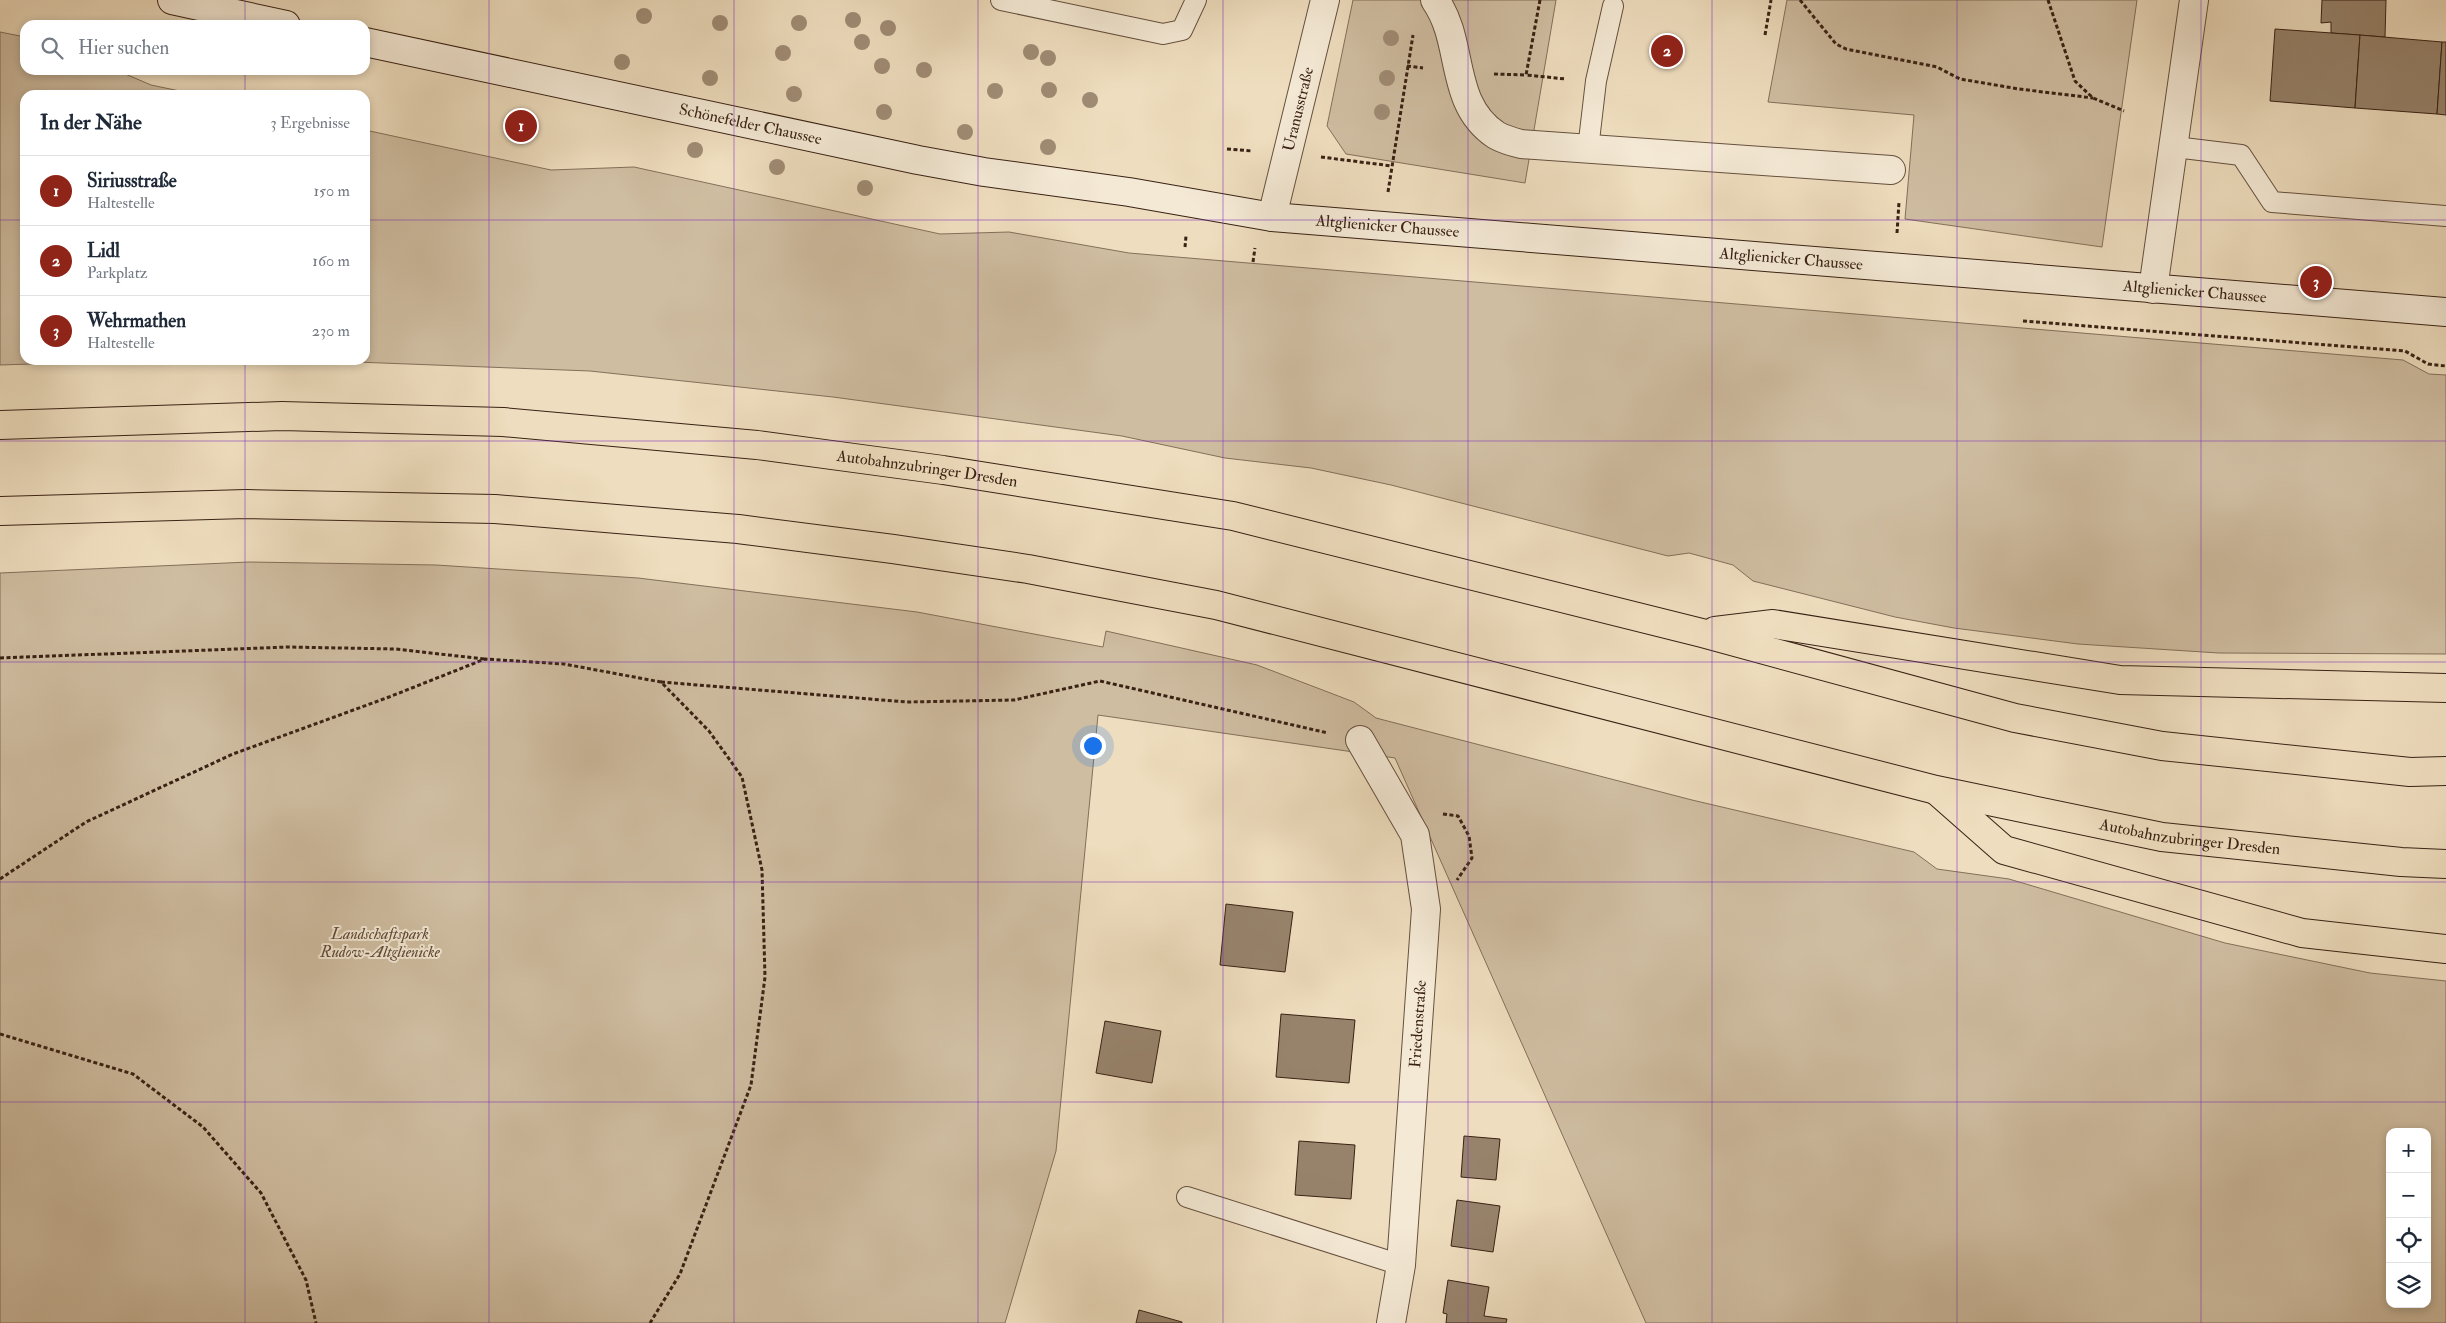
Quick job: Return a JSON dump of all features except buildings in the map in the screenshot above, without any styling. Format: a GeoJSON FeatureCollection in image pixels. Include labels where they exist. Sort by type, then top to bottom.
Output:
{"type":"FeatureCollection","features":[{"type":"Feature","properties":{"kind":"highway","name":"Autobahnzubringer Dresden"},"geometry":{"type":"LineString","coordinates":[[0,425],[236,417],[503,422],[757,445],[943,470],[1233,516],[1702,633],[2015,718],[2162,746],[2410,772],[2446,771]]}},
{"type":"Feature","properties":{"kind":"highway","name":"Autobahnzubringer Dresden"},"geometry":{"type":"LineString","coordinates":[[0,511],[246,504],[495,509],[738,529],[894,548],[1028,569],[1216,605],[1936,790],[2162,837],[2401,862],[2446,864]]}},
{"type":"Feature","properties":{"kind":"highway"},"geometry":{"type":"LineString","coordinates":[[1702,633],[1773,624],[2120,680],[2446,688]]}},
{"type":"Feature","properties":{"kind":"highway"},"geometry":{"type":"LineString","coordinates":[[1936,790],[2004,850],[2302,933],[2446,949]]}},
{"type":"Feature","properties":{"kind":"main road"},"geometry":{"type":"LineString","coordinates":[[172,0],[263,20]]}},
{"type":"Feature","properties":{"kind":"main road","name":"Uranusstraße"},"geometry":{"type":"LineString","coordinates":[[1272,217],[1326,0]]}},
{"type":"Feature","properties":{"kind":"main road"},"geometry":{"type":"LineString","coordinates":[[1435,0],[1445,17],[1466,100],[1479,120],[1496,136],[1521,144],[1891,170]]}},
{"type":"Feature","properties":{"kind":"main road"},"geometry":{"type":"LineString","coordinates":[[2153,289],[2175,147],[2194,0]]}},
{"type":"Feature","properties":{"kind":"main road","name":"Schönefelder Chaussee"},"geometry":{"type":"LineString","coordinates":[[370,43],[918,160],[984,172],[1137,194]]}},
{"type":"Feature","properties":{"kind":"main road","name":"Altglienicker Chaussee"},"geometry":{"type":"LineString","coordinates":[[1137,194],[1272,217],[1382,227],[2446,312]]}},
{"type":"Feature","properties":{"kind":"main road","name":"Friedenstraße"},"geometry":{"type":"LineString","coordinates":[[1360,740],[1415,835],[1426,909],[1401,1265],[1391,1323]]}},
{"type":"Feature","properties":{"kind":"lane"},"geometry":{"type":"LineString","coordinates":[[1001,0],[1163,34],[1182,30],[1196,0]]}},
{"type":"Feature","properties":{"kind":"lane"},"geometry":{"type":"LineString","coordinates":[[1588,149],[1596,81],[1613,6]]}},
{"type":"Feature","properties":{"kind":"lane"},"geometry":{"type":"LineString","coordinates":[[2175,147],[2241,154],[2272,202],[2446,216]]}},
{"type":"Feature","properties":{"kind":"lane"},"geometry":{"type":"LineString","coordinates":[[1187,1197],[1401,1265]]}},
{"type":"Feature","properties":{"kind":"path"},"geometry":{"type":"LineString","coordinates":[[1540,0],[1526,75],[1596,81]]}},
{"type":"Feature","properties":{"kind":"path"},"geometry":{"type":"LineString","coordinates":[[1765,35],[1771,0]]}},
{"type":"Feature","properties":{"kind":"path"},"geometry":{"type":"LineString","coordinates":[[1800,0],[1836,44],[1846,49],[1937,67],[1960,79],[2094,98],[2124,111]]}},
{"type":"Feature","properties":{"kind":"path"},"geometry":{"type":"LineString","coordinates":[[2048,0],[2075,81],[2094,98]]}},
{"type":"Feature","properties":{"kind":"path"},"geometry":{"type":"LineString","coordinates":[[1382,227],[1414,28]]}},
{"type":"Feature","properties":{"kind":"path"},"geometry":{"type":"LineString","coordinates":[[2023,321],[2405,351],[2428,364],[2446,366]]}},
{"type":"Feature","properties":{"kind":"path"},"geometry":{"type":"LineString","coordinates":[[0,658],[288,647],[396,650],[485,660],[564,664],[661,682],[907,702],[1014,700],[1100,681],[1360,740]]}},
{"type":"Feature","properties":{"kind":"path"},"geometry":{"type":"LineString","coordinates":[[0,879],[86,822],[233,754],[485,660]]}},
{"type":"Feature","properties":{"kind":"path"},"geometry":{"type":"LineString","coordinates":[[650,1323],[680,1274],[752,1085],[765,977],[762,870],[742,777],[709,731],[661,682]]}},
{"type":"Feature","properties":{"kind":"path"},"geometry":{"type":"LineString","coordinates":[[0,1034],[133,1074],[203,1127],[261,1193],[306,1280],[316,1323]]}},
{"type":"Feature","properties":{"kind":"green space"},"geometry":{"type":"Polygon","coordinates":[[[1353,0],[1556,0],[1525,183],[1346,154],[1327,126],[1353,0]]]}},
{"type":"Feature","properties":{"kind":"green space"},"geometry":{"type":"Polygon","coordinates":[[[1787,0],[2137,0],[2102,247],[1905,219],[1914,115],[1768,102],[1787,0]]]}},
{"type":"Feature","properties":{"kind":"green space"},"geometry":{"type":"Polygon","coordinates":[[[0,32],[20,36],[20,75],[128,75],[151,85],[175,90],[20,90],[20,364],[0,365],[0,32]]]}},
{"type":"Feature","properties":{"kind":"green space"},"geometry":{"type":"Polygon","coordinates":[[[370,131],[551,170],[634,167],[940,234],[1009,232],[1129,253],[2403,360],[2429,374],[2446,375],[2446,654],[2219,653],[2078,644],[1954,628],[1895,617],[1753,581],[1733,565],[1689,553],[1668,556],[1391,485],[1311,468],[1225,458],[1122,436],[833,397],[590,371],[370,363],[370,131]]]}},
{"type":"Feature","properties":{"kind":"green space","name":"Landschaftspark Rudow-Altglienicke"},"geometry":{"type":"Polygon","coordinates":[[[249,562],[436,565],[638,578],[917,612],[1103,647],[1106,631],[1257,665],[1354,702],[1376,718],[1692,800],[1914,852],[1937,869],[2009,879],[2225,943],[2370,973],[2446,981],[2446,1323],[1646,1323],[1395,758],[1098,715],[1056,1151],[1005,1323],[0,1323],[0,573],[249,562]]]}},
{"type":"Feature","properties":{"kind":"place","name":"Lidl"},"geometry":{"type":"Point","coordinates":[1667,51]}},
{"type":"Feature","properties":{"kind":"place","name":"Siriusstraße"},"geometry":{"type":"Point","coordinates":[521,126]}},
{"type":"Feature","properties":{"kind":"place","name":"Wehrmathen"},"geometry":{"type":"Point","coordinates":[2316,282]}}]}
